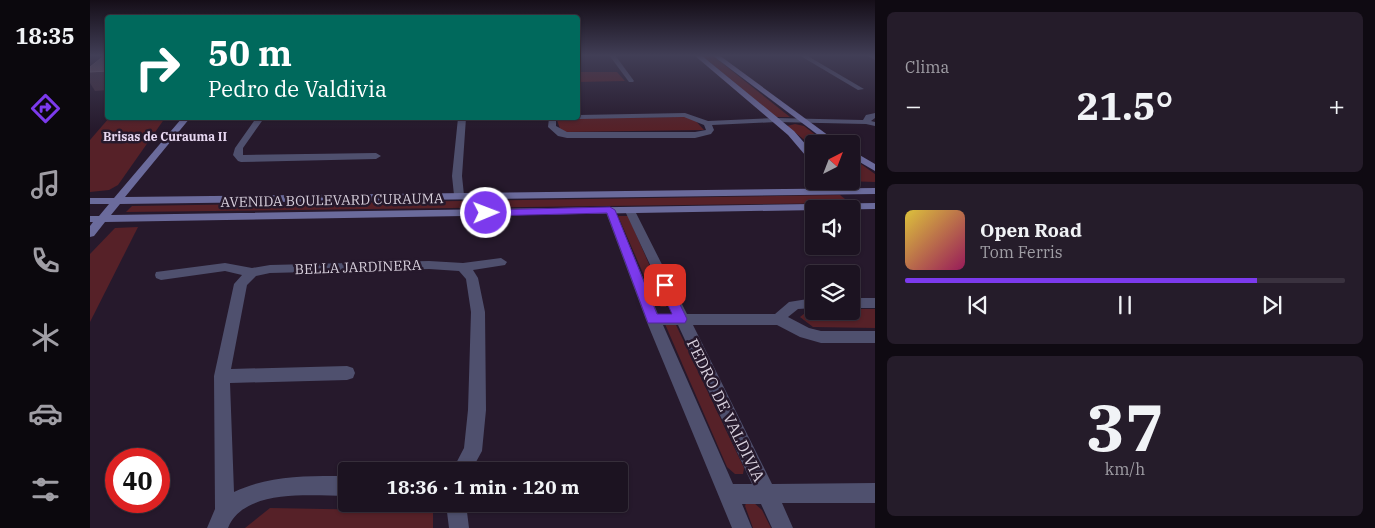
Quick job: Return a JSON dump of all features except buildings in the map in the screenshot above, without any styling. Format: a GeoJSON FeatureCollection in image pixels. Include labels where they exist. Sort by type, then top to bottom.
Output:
{"type":"FeatureCollection","features":[{"type":"Feature","properties":{"kind":"street"},"geometry":{"type":"LineString","coordinates":[[727,80],[805,145]]}},
{"type":"Feature","properties":{"kind":"street"},"geometry":{"type":"LineString","coordinates":[[747,80],[823,135]]}},
{"type":"Feature","properties":{"kind":"street"},"geometry":{"type":"LineString","coordinates":[[845,80],[860,88]]}},
{"type":"Feature","properties":{"kind":"street"},"geometry":{"type":"LineString","coordinates":[[580,116],[685,115],[707,123],[776,120],[871,123],[869,117],[875,115]]}},
{"type":"Feature","properties":{"kind":"street"},"geometry":{"type":"LineString","coordinates":[[90,233],[183,120]]}},
{"type":"Feature","properties":{"kind":"street"},"geometry":{"type":"LineString","coordinates":[[258,120],[239,148],[238,155],[241,159],[376,156]]}},
{"type":"Feature","properties":{"kind":"street"},"geometry":{"type":"LineString","coordinates":[[459,196],[457,176],[462,120]]}},
{"type":"Feature","properties":{"kind":"street"},"geometry":{"type":"LineString","coordinates":[[552,120],[552,127],[561,134],[567,135],[703,134],[710,130],[707,123]]}},
{"type":"Feature","properties":{"kind":"street"},"geometry":{"type":"LineString","coordinates":[[860,159],[875,168]]}},
{"type":"Feature","properties":{"kind":"street"},"geometry":{"type":"LineString","coordinates":[[847,191],[870,206]]}},
{"type":"Feature","properties":{"kind":"street","name":"AVENIDA BOULEVARD CURAUMA"},"geometry":{"type":"LineString","coordinates":[[90,201],[875,191]]}},
{"type":"Feature","properties":{"kind":"street","name":"AVENIDA BOULEVARD CURAUMA"},"geometry":{"type":"LineString","coordinates":[[90,219],[870,206]]}},
{"type":"Feature","properties":{"kind":"street","name":"PEDRO DE VALDIVIA"},"geometry":{"type":"LineString","coordinates":[[610,210],[653,320],[742,528]]}},
{"type":"Feature","properties":{"kind":"street","name":"PEDRO DE VALDIVIA"},"geometry":{"type":"LineString","coordinates":[[630,210],[681,319],[784,528]]}},
{"type":"Feature","properties":{"kind":"street","name":"BELLA JARDINERA"},"geometry":{"type":"LineString","coordinates":[[161,275],[225,267],[252,272],[270,269],[429,265],[464,267],[501,262]]}},
{"type":"Feature","properties":{"kind":"street"},"geometry":{"type":"LineString","coordinates":[[464,267],[472,278],[478,312],[477,410],[473,451],[466,462]]}},
{"type":"Feature","properties":{"kind":"street"},"geometry":{"type":"LineString","coordinates":[[222,520],[222,376],[241,284],[252,272]]}},
{"type":"Feature","properties":{"kind":"street"},"geometry":{"type":"LineString","coordinates":[[780,319],[786,308],[794,304],[805,303]]}},
{"type":"Feature","properties":{"kind":"street"},"geometry":{"type":"LineString","coordinates":[[860,303],[875,303]]}},
{"type":"Feature","properties":{"kind":"street"},"geometry":{"type":"LineString","coordinates":[[653,320],[780,319],[805,333],[821,337],[875,337]]}},
{"type":"Feature","properties":{"kind":"street"},"geometry":{"type":"LineString","coordinates":[[222,376],[347,373]]}},
{"type":"Feature","properties":{"kind":"street"},"geometry":{"type":"LineString","coordinates":[[222,520],[249,496],[274,487],[338,486]]}},
{"type":"Feature","properties":{"kind":"street"},"geometry":{"type":"LineString","coordinates":[[729,494],[875,493]]}},
{"type":"Feature","properties":{"kind":"street"},"geometry":{"type":"LineString","coordinates":[[457,512],[459,528]]}},
{"type":"Feature","properties":{"kind":"shaded area"},"geometry":{"type":"Polygon","coordinates":[[[580,80],[624,80],[625,81],[580,82],[580,80]]]}},
{"type":"Feature","properties":{"kind":"shaded area"},"geometry":{"type":"Polygon","coordinates":[[[731,80],[743,80],[790,117],[776,117],[731,80]]]}},
{"type":"Feature","properties":{"kind":"shaded area"},"geometry":{"type":"Polygon","coordinates":[[[686,117],[694,119],[704,130],[564,132],[560,129],[557,120],[580,120],[580,118],[686,117]]]}},
{"type":"Feature","properties":{"kind":"shaded area"},"geometry":{"type":"Polygon","coordinates":[[[107,120],[164,120],[118,185],[109,190],[90,192],[90,140],[107,120]]]}},
{"type":"Feature","properties":{"kind":"shaded area"},"geometry":{"type":"Polygon","coordinates":[[[795,124],[804,126],[816,135],[805,135],[805,140],[787,126],[795,124]]]}},
{"type":"Feature","properties":{"kind":"shaded area"},"geometry":{"type":"Polygon","coordinates":[[[860,163],[875,174],[875,182],[860,182],[860,163]]]}},
{"type":"Feature","properties":{"kind":"shaded area"},"geometry":{"type":"Polygon","coordinates":[[[840,195],[846,200],[805,200],[805,204],[126,212],[132,206],[840,195]]]}},
{"type":"Feature","properties":{"kind":"shaded area"},"geometry":{"type":"Polygon","coordinates":[[[618,216],[628,216],[666,303],[666,307],[661,307],[656,303],[618,216]]]}},
{"type":"Feature","properties":{"kind":"shaded area"},"geometry":{"type":"Polygon","coordinates":[[[138,227],[90,322],[90,254],[115,228],[138,227]]]}},
{"type":"Feature","properties":{"kind":"shaded area"},"geometry":{"type":"Polygon","coordinates":[[[860,309],[875,309],[875,328],[813,327],[800,317],[805,313],[805,320],[860,320],[860,309]]]}},
{"type":"Feature","properties":{"kind":"shaded area"},"geometry":{"type":"Polygon","coordinates":[[[665,324],[676,325],[744,468],[743,474],[735,474],[727,467],[665,324]]]}},
{"type":"Feature","properties":{"kind":"shaded area"},"geometry":{"type":"Polygon","coordinates":[[[753,502],[762,510],[771,528],[753,528],[745,506],[746,503],[753,502]]]}},
{"type":"Feature","properties":{"kind":"shaded area"},"geometry":{"type":"Polygon","coordinates":[[[270,508],[338,509],[338,512],[433,512],[433,528],[245,528],[270,508]]]}},
{"type":"Feature","properties":{"kind":"district","name":"Brisas de Curauma II"},"geometry":{"type":"Point","coordinates":[165,136]}},
{"type":"Feature","properties":{"kind":"route"},"geometry":{"type":"LineString","coordinates":[[486,213],[610,210],[653,320],[681,319],[665,285]]}}]}
